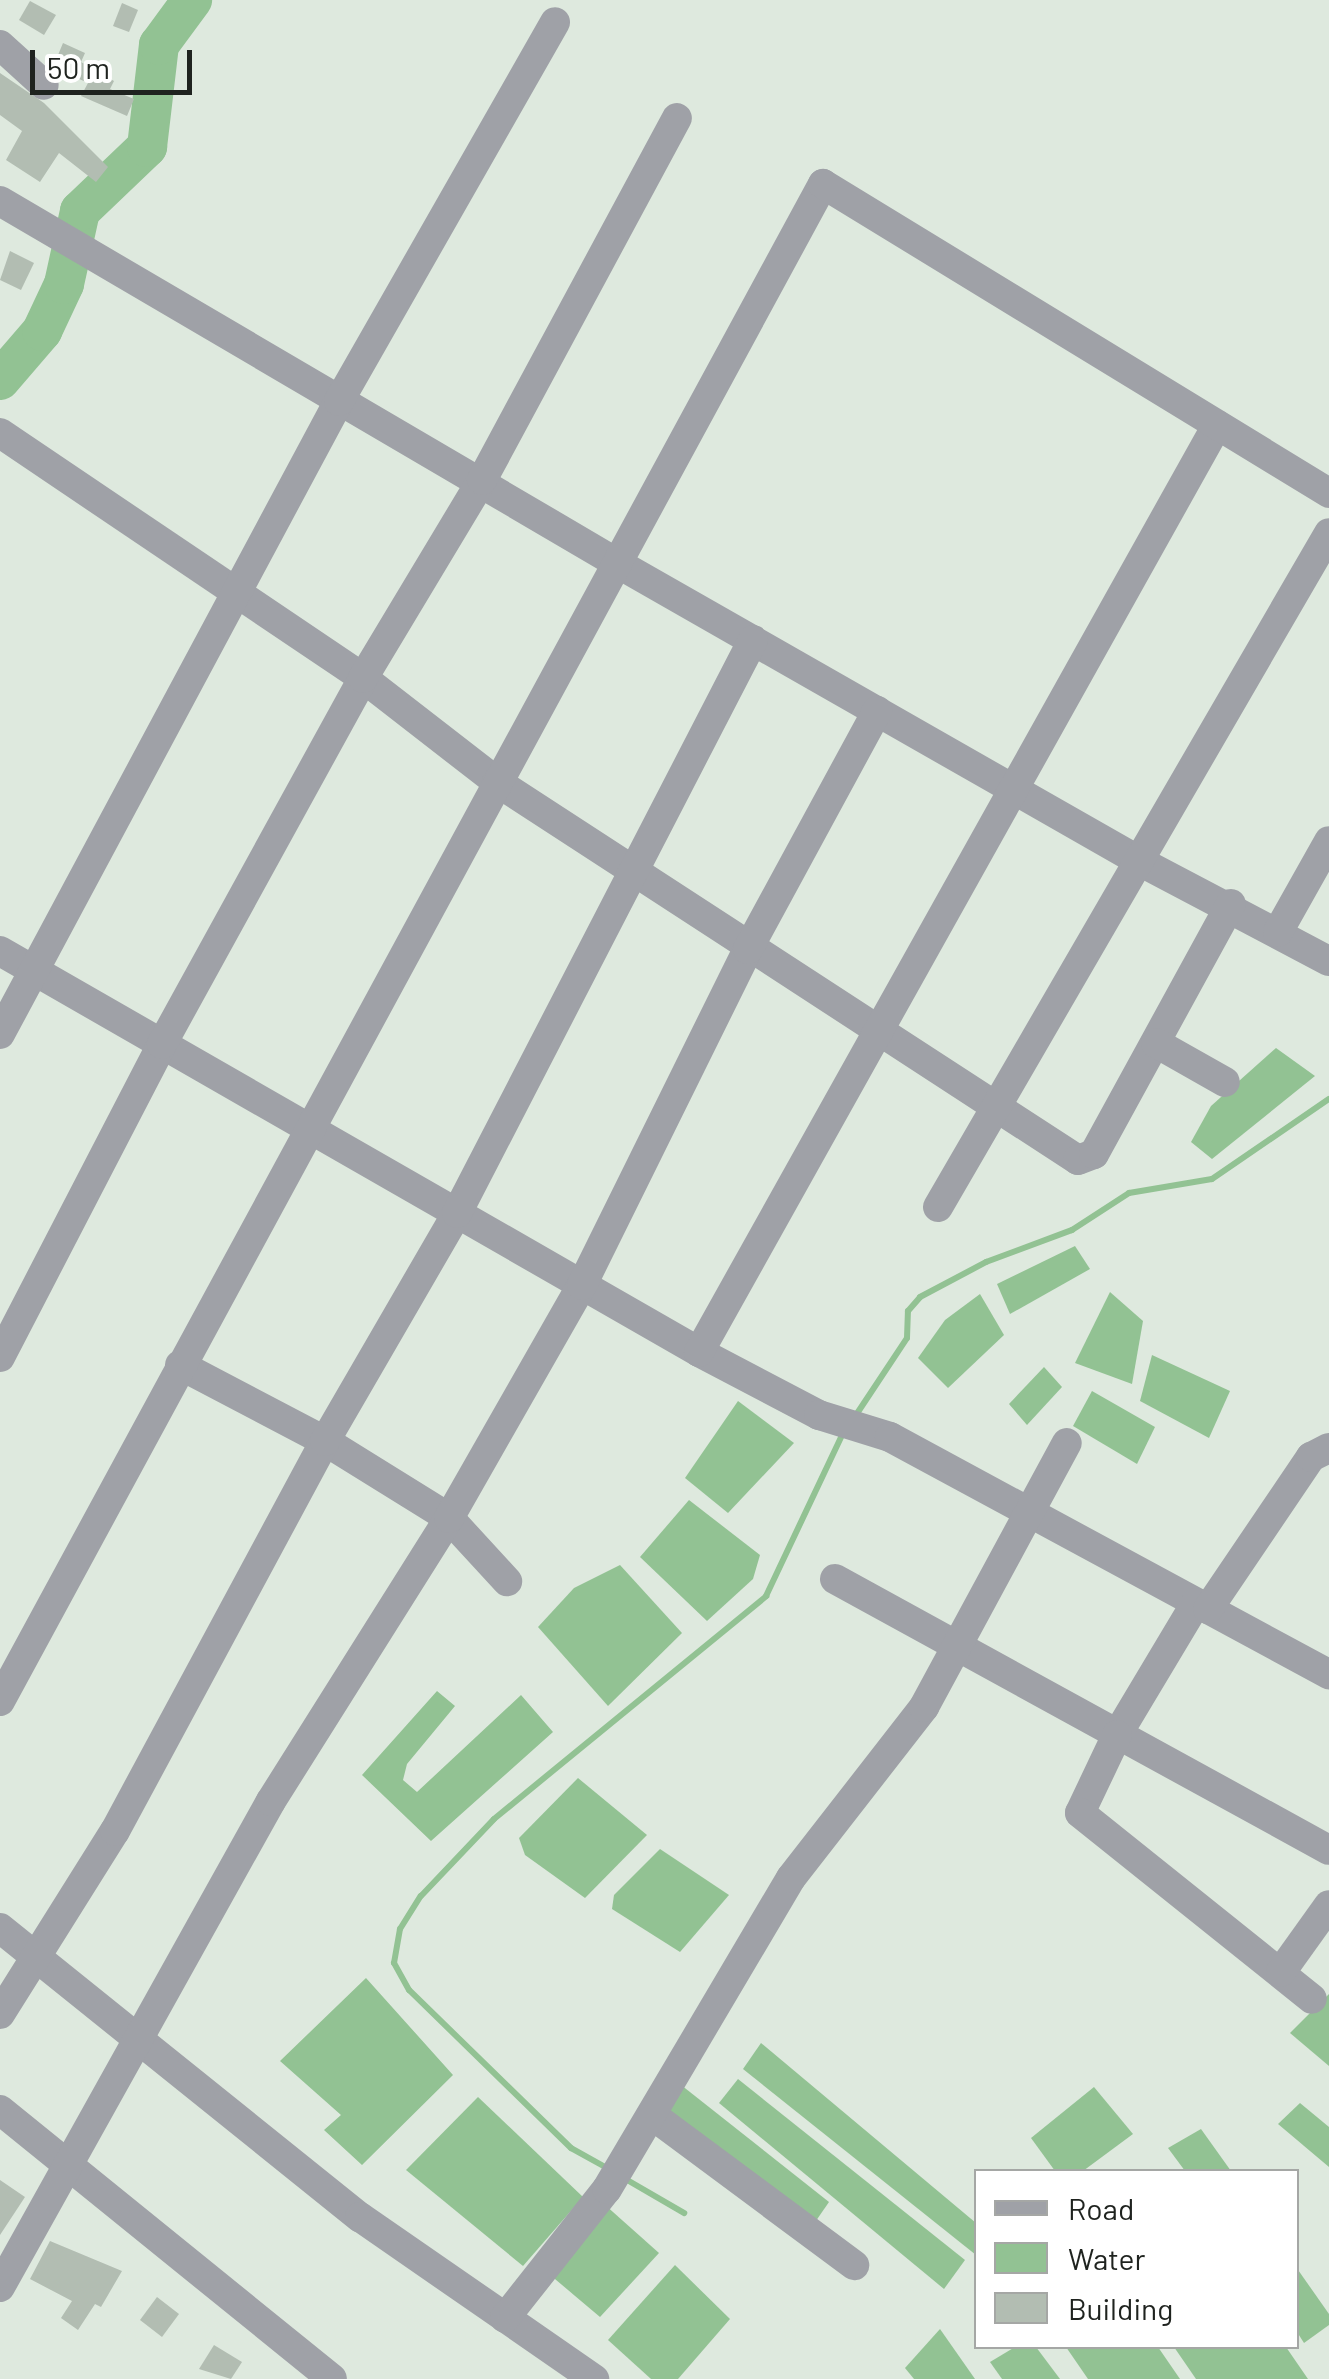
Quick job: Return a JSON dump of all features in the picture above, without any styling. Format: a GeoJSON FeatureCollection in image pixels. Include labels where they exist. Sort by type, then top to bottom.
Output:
{"type":"FeatureCollection","features":[{"type":"Feature","properties":{"kind":"street"},"geometry":{"type":"LineString","coordinates":[[0,1034],[339,401],[554,22]]}},
{"type":"Feature","properties":{"kind":"street"},"geometry":{"type":"LineString","coordinates":[[0,45],[44,85]]}},
{"type":"Feature","properties":{"kind":"street"},"geometry":{"type":"LineString","coordinates":[[0,1357],[162,1044],[363,678],[482,480],[677,118]]}},
{"type":"Feature","properties":{"kind":"street"},"geometry":{"type":"LineString","coordinates":[[0,1701],[823,184],[1329,493]]}},
{"type":"Feature","properties":{"kind":"street"},"geometry":{"type":"LineString","coordinates":[[0,201],[1014,790],[1141,862],[1231,904],[1329,961]]}},
{"type":"Feature","properties":{"kind":"street"},"geometry":{"type":"LineString","coordinates":[[698,1352],[1218,424]]}},
{"type":"Feature","properties":{"kind":"street"},"geometry":{"type":"LineString","coordinates":[[0,433],[363,678],[497,782],[633,873],[876,1033],[1087,1160],[1231,904]]}},
{"type":"Feature","properties":{"kind":"street"},"geometry":{"type":"LineString","coordinates":[[938,1207],[999,1110],[1329,533]]}},
{"type":"Feature","properties":{"kind":"street"},"geometry":{"type":"LineString","coordinates":[[0,2014],[115,1831],[325,1441],[457,1213],[753,640]]}},
{"type":"Feature","properties":{"kind":"street"},"geometry":{"type":"LineString","coordinates":[[0,2287],[271,1801],[449,1518],[582,1285],[748,949],[878,711]]}},
{"type":"Feature","properties":{"kind":"street"},"geometry":{"type":"LineString","coordinates":[[1278,932],[1329,841]]}},
{"type":"Feature","properties":{"kind":"street"},"geometry":{"type":"LineString","coordinates":[[0,951],[698,1352],[820,1414],[890,1437],[1329,1674]]}},
{"type":"Feature","properties":{"kind":"street"},"geometry":{"type":"LineString","coordinates":[[1156,1042],[1225,1082]]}},
{"type":"Feature","properties":{"kind":"street"},"geometry":{"type":"LineString","coordinates":[[180,1365],[325,1441],[449,1518],[507,1581]]}},
{"type":"Feature","properties":{"kind":"street"},"geometry":{"type":"LineString","coordinates":[[505,2318],[607,2189],[791,1878],[924,1707],[962,1646],[1068,1443]]}},
{"type":"Feature","properties":{"kind":"street"},"geometry":{"type":"LineString","coordinates":[[1312,2000],[1080,1813],[1117,1734],[1202,1606],[1311,1458],[1329,1448]]}},
{"type":"Feature","properties":{"kind":"street"},"geometry":{"type":"LineString","coordinates":[[834,1579],[1329,1850]]}},
{"type":"Feature","properties":{"kind":"street"},"geometry":{"type":"LineString","coordinates":[[1282,1972],[1329,1906]]}},
{"type":"Feature","properties":{"kind":"street"},"geometry":{"type":"LineString","coordinates":[[0,1928],[360,2217],[594,2379]]}},
{"type":"Feature","properties":{"kind":"street"},"geometry":{"type":"LineString","coordinates":[[0,2110],[66,2168],[332,2379]]}},
{"type":"Feature","properties":{"kind":"street"},"geometry":{"type":"LineString","coordinates":[[652,2116],[854,2264]]}},
{"type":"Feature","properties":{"kind":"water"},"geometry":{"type":"Polygon","coordinates":[[[1276,1048],[1315,1076],[1212,1159],[1191,1142],[1211,1106],[1276,1048]]]}},
{"type":"Feature","properties":{"kind":"water"},"geometry":{"type":"Polygon","coordinates":[[[1075,1246],[1090,1269],[1010,1314],[997,1284],[1075,1246]]]}},
{"type":"Feature","properties":{"kind":"water"},"geometry":{"type":"Polygon","coordinates":[[[1110,1292],[1143,1321],[1132,1384],[1075,1363],[1110,1292]]]}},
{"type":"Feature","properties":{"kind":"water"},"geometry":{"type":"Polygon","coordinates":[[[980,1294],[1004,1335],[948,1388],[918,1358],[945,1320],[980,1294]]]}},
{"type":"Feature","properties":{"kind":"water"},"geometry":{"type":"Polygon","coordinates":[[[1152,1355],[1230,1391],[1209,1438],[1140,1401],[1152,1355]]]}},
{"type":"Feature","properties":{"kind":"water"},"geometry":{"type":"Polygon","coordinates":[[[1044,1367],[1062,1387],[1027,1425],[1009,1404],[1044,1367]]]}},
{"type":"Feature","properties":{"kind":"water"},"geometry":{"type":"Polygon","coordinates":[[[1092,1391],[1155,1427],[1137,1464],[1073,1426],[1092,1391]]]}},
{"type":"Feature","properties":{"kind":"water"},"geometry":{"type":"Polygon","coordinates":[[[738,1401],[794,1443],[728,1513],[685,1478],[738,1401]]]}},
{"type":"Feature","properties":{"kind":"water"},"geometry":{"type":"Polygon","coordinates":[[[689,1500],[760,1555],[753,1579],[707,1621],[640,1557],[689,1500]]]}},
{"type":"Feature","properties":{"kind":"water"},"geometry":{"type":"Polygon","coordinates":[[[620,1565],[682,1633],[608,1706],[538,1627],[574,1588],[620,1565]]]}},
{"type":"Feature","properties":{"kind":"water"},"geometry":{"type":"Polygon","coordinates":[[[437,1691],[455,1706],[407,1764],[403,1780],[417,1792],[521,1695],[553,1732],[431,1841],[362,1775],[437,1691]]]}},
{"type":"Feature","properties":{"kind":"water"},"geometry":{"type":"Polygon","coordinates":[[[578,1778],[647,1835],[585,1898],[525,1855],[519,1838],[578,1778]]]}},
{"type":"Feature","properties":{"kind":"water"},"geometry":{"type":"Polygon","coordinates":[[[660,1849],[729,1895],[680,1952],[612,1909],[614,1895],[660,1849]]]}},
{"type":"Feature","properties":{"kind":"water"},"geometry":{"type":"Polygon","coordinates":[[[366,1978],[453,2075],[362,2165],[324,2130],[341,2115],[280,2061],[366,1978]]]}},
{"type":"Feature","properties":{"kind":"water"},"geometry":{"type":"Polygon","coordinates":[[[1329,1994],[1329,2066],[1290,2033],[1329,1994]]]}},
{"type":"Feature","properties":{"kind":"water"},"geometry":{"type":"Polygon","coordinates":[[[761,2043],[974,2221],[974,2253],[743,2069],[761,2043]]]}},
{"type":"Feature","properties":{"kind":"water"},"geometry":{"type":"Polygon","coordinates":[[[738,2079],[965,2260],[944,2289],[719,2103],[738,2079]]]}},
{"type":"Feature","properties":{"kind":"water"},"geometry":{"type":"Polygon","coordinates":[[[676,2081],[829,2202],[811,2228],[656,2105],[676,2081]]]}},
{"type":"Feature","properties":{"kind":"water"},"geometry":{"type":"Polygon","coordinates":[[[1094,2087],[1133,2134],[1086,2169],[1054,2169],[1031,2138],[1094,2087]]]}},
{"type":"Feature","properties":{"kind":"water"},"geometry":{"type":"Polygon","coordinates":[[[478,2097],[583,2197],[523,2266],[406,2170],[478,2097]]]}},
{"type":"Feature","properties":{"kind":"water"},"geometry":{"type":"Polygon","coordinates":[[[1300,2103],[1329,2127],[1329,2167],[1278,2124],[1300,2103]]]}},
{"type":"Feature","properties":{"kind":"water"},"geometry":{"type":"Polygon","coordinates":[[[1201,2129],[1230,2169],[1184,2169],[1168,2148],[1201,2129]]]}},
{"type":"Feature","properties":{"kind":"water"},"geometry":{"type":"Polygon","coordinates":[[[604,2204],[659,2253],[600,2317],[549,2274],[604,2204]]]}},
{"type":"Feature","properties":{"kind":"water"},"geometry":{"type":"Polygon","coordinates":[[[675,2265],[730,2319],[678,2379],[651,2379],[608,2340],[675,2265]]]}},
{"type":"Feature","properties":{"kind":"water"},"geometry":{"type":"Polygon","coordinates":[[[1299,2271],[1329,2314],[1329,2325],[1304,2343],[1299,2335],[1299,2271]]]}},
{"type":"Feature","properties":{"kind":"water"},"geometry":{"type":"Polygon","coordinates":[[[940,2329],[975,2379],[914,2379],[905,2368],[940,2329]]]}},
{"type":"Feature","properties":{"kind":"water"},"geometry":{"type":"Polygon","coordinates":[[[1012,2349],[1038,2349],[1060,2379],[1002,2379],[990,2362],[1012,2349]]]}},
{"type":"Feature","properties":{"kind":"water"},"geometry":{"type":"Polygon","coordinates":[[[1067,2349],[1159,2349],[1180,2379],[1088,2379],[1067,2349]]]}},
{"type":"Feature","properties":{"kind":"water"},"geometry":{"type":"Polygon","coordinates":[[[1175,2349],[1287,2349],[1308,2379],[1196,2379],[1175,2349]]]}},
{"type":"Feature","properties":{"kind":"building"},"geometry":{"type":"Polygon","coordinates":[[[30,1],[56,15],[44,35],[19,20],[30,1]]]}},
{"type":"Feature","properties":{"kind":"building"},"geometry":{"type":"Polygon","coordinates":[[[122,3],[138,10],[129,32],[113,26],[122,3]]]}},
{"type":"Feature","properties":{"kind":"building"},"geometry":{"type":"Polygon","coordinates":[[[63,43],[85,53],[81,62],[114,81],[110,89],[134,99],[127,116],[81,96],[88,83],[53,67],[63,43]]]}},
{"type":"Feature","properties":{"kind":"building"},"geometry":{"type":"Polygon","coordinates":[[[0,73],[44,103],[108,167],[96,182],[59,153],[40,182],[6,160],[22,131],[0,115],[0,73]]]}},
{"type":"Feature","properties":{"kind":"building"},"geometry":{"type":"Polygon","coordinates":[[[10,251],[34,263],[21,290],[0,280],[10,251]]]}},
{"type":"Feature","properties":{"kind":"building"},"geometry":{"type":"Polygon","coordinates":[[[0,2180],[25,2197],[0,2235],[0,2180]]]}},
{"type":"Feature","properties":{"kind":"building"},"geometry":{"type":"Polygon","coordinates":[[[50,2241],[122,2271],[101,2307],[95,2304],[78,2330],[61,2318],[72,2301],[30,2279],[50,2241]]]}},
{"type":"Feature","properties":{"kind":"building"},"geometry":{"type":"Polygon","coordinates":[[[157,2297],[179,2314],[162,2337],[140,2320],[157,2297]]]}},
{"type":"Feature","properties":{"kind":"building"},"geometry":{"type":"Polygon","coordinates":[[[214,2345],[242,2362],[231,2379],[199,2369],[214,2345]]]}},
{"type":"Feature","properties":{"kind":"waterway"},"geometry":{"type":"LineString","coordinates":[[0,380],[42,331],[64,284],[80,211],[147,147],[159,45],[192,0]]}},
{"type":"Feature","properties":{"kind":"waterway"},"geometry":{"type":"LineString","coordinates":[[856,1415],[907,1338],[908,1311],[920,1297],[986,1262],[1072,1230],[1129,1193],[1212,1179],[1329,1099]]}},
{"type":"Feature","properties":{"kind":"waterway"},"geometry":{"type":"LineString","coordinates":[[607,2168],[571,2148],[409,1990],[394,1963],[400,1929],[421,1896],[494,1819],[766,1596],[843,1433]]}},
{"type":"Feature","properties":{"kind":"waterway"},"geometry":{"type":"LineString","coordinates":[[622,2177],[684,2213]]}}]}
